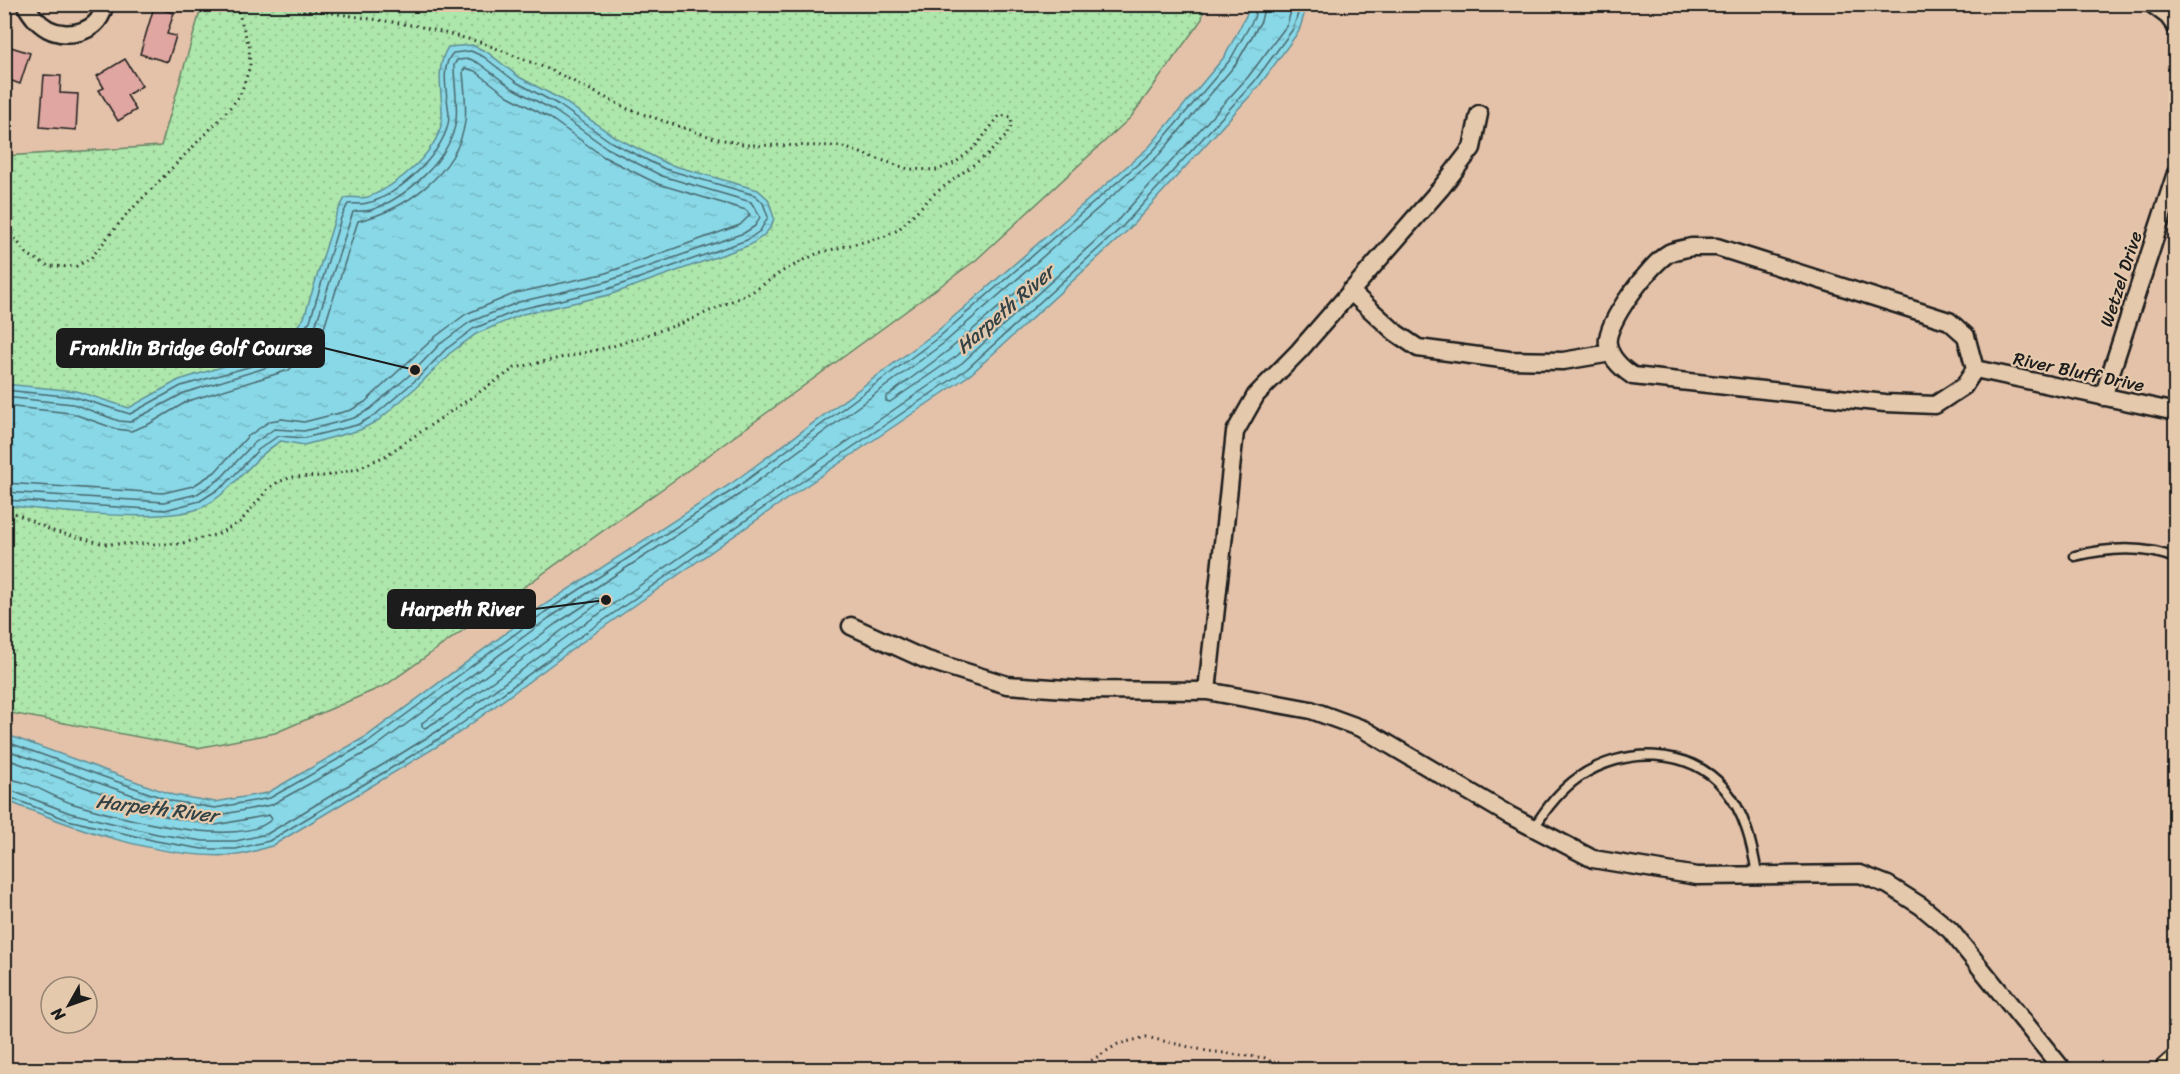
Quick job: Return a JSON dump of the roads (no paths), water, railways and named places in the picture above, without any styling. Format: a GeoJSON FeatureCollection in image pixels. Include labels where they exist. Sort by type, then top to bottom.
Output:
{"type":"FeatureCollection","features":[{"type":"Feature","properties":{"kind":"main road"},"geometry":{"type":"LineString","coordinates":[[2168,1070],[2175,1063]]}},
{"type":"Feature","properties":{"kind":"street"},"geometry":{"type":"LineString","coordinates":[[25,4],[35,20],[48,29],[63,33],[78,33],[94,25],[103,12],[104,4]]}},
{"type":"Feature","properties":{"kind":"street"},"geometry":{"type":"LineString","coordinates":[[2152,4],[2168,16],[2175,27]]}},
{"type":"Feature","properties":{"kind":"street"},"geometry":{"type":"LineString","coordinates":[[1207,691],[1235,432],[1256,395],[1299,351],[1441,188],[1472,148],[1479,114]]}},
{"type":"Feature","properties":{"kind":"street","name":"Wetzel Drive"},"geometry":{"type":"LineString","coordinates":[[2103,397],[2175,173]]}},
{"type":"Feature","properties":{"kind":"street"},"geometry":{"type":"LineString","coordinates":[[1691,247],[1717,248],[1948,321],[1966,336],[1975,369],[1964,386],[1935,405],[1905,404],[1660,381],[1633,376],[1622,369],[1611,353],[1607,341],[1614,321],[1650,269],[1670,253],[1691,247]]}},
{"type":"Feature","properties":{"kind":"street"},"geometry":{"type":"LineString","coordinates":[[1350,291],[1396,333],[1418,348],[1509,360],[1563,361],[1611,353]]}},
{"type":"Feature","properties":{"kind":"street","name":"River Bluff Drive"},"geometry":{"type":"LineString","coordinates":[[1975,369],[2175,412]]}},
{"type":"Feature","properties":{"kind":"street"},"geometry":{"type":"LineString","coordinates":[[851,626],[924,659],[1007,685],[1081,690],[1207,691],[1311,710],[1363,729],[1534,828],[1593,859],[1697,876],[1860,874],[1888,885],[1921,906],[1950,930],[2063,1070]]}},
{"type":"Feature","properties":{"kind":"lane"},"geometry":{"type":"LineString","coordinates":[[2075,556],[2095,551],[2158,551],[2175,559]]}},
{"type":"Feature","properties":{"kind":"lane"},"geometry":{"type":"LineString","coordinates":[[1534,828],[1547,806],[1579,777],[1601,765],[1630,757],[1660,754],[1694,765],[1724,788],[1739,811],[1752,844],[1757,874]]}},
{"type":"Feature","properties":{"kind":"water"},"geometry":{"type":"Polygon","coordinates":[[[1252,4],[1307,5],[1299,31],[1259,86],[1127,231],[971,374],[775,507],[581,643],[456,735],[272,846],[250,853],[208,855],[179,853],[149,847],[88,831],[5,800],[5,734],[173,795],[215,802],[267,793],[367,736],[541,607],[732,483],[935,333],[1149,147],[1225,56],[1252,4]]]}},
{"type":"Feature","properties":{"kind":"water"},"geometry":{"type":"Polygon","coordinates":[[[472,45],[487,52],[519,77],[562,100],[615,137],[668,164],[758,190],[768,199],[774,218],[771,227],[750,245],[609,295],[523,314],[476,334],[449,354],[422,382],[379,420],[360,430],[304,445],[281,441],[261,456],[216,499],[205,506],[188,512],[137,516],[78,513],[5,505],[5,384],[76,391],[129,408],[179,380],[277,350],[304,318],[336,215],[345,198],[365,198],[392,185],[427,153],[441,127],[440,71],[444,55],[448,47],[472,45]]]}},
{"type":"Feature","properties":{"kind":"place","name":"Franklin Bridge Golf Course"},"geometry":{"type":"Point","coordinates":[415,370]}},
{"type":"Feature","properties":{"kind":"place","name":"Harpeth River"},"geometry":{"type":"Point","coordinates":[606,600]}}]}
